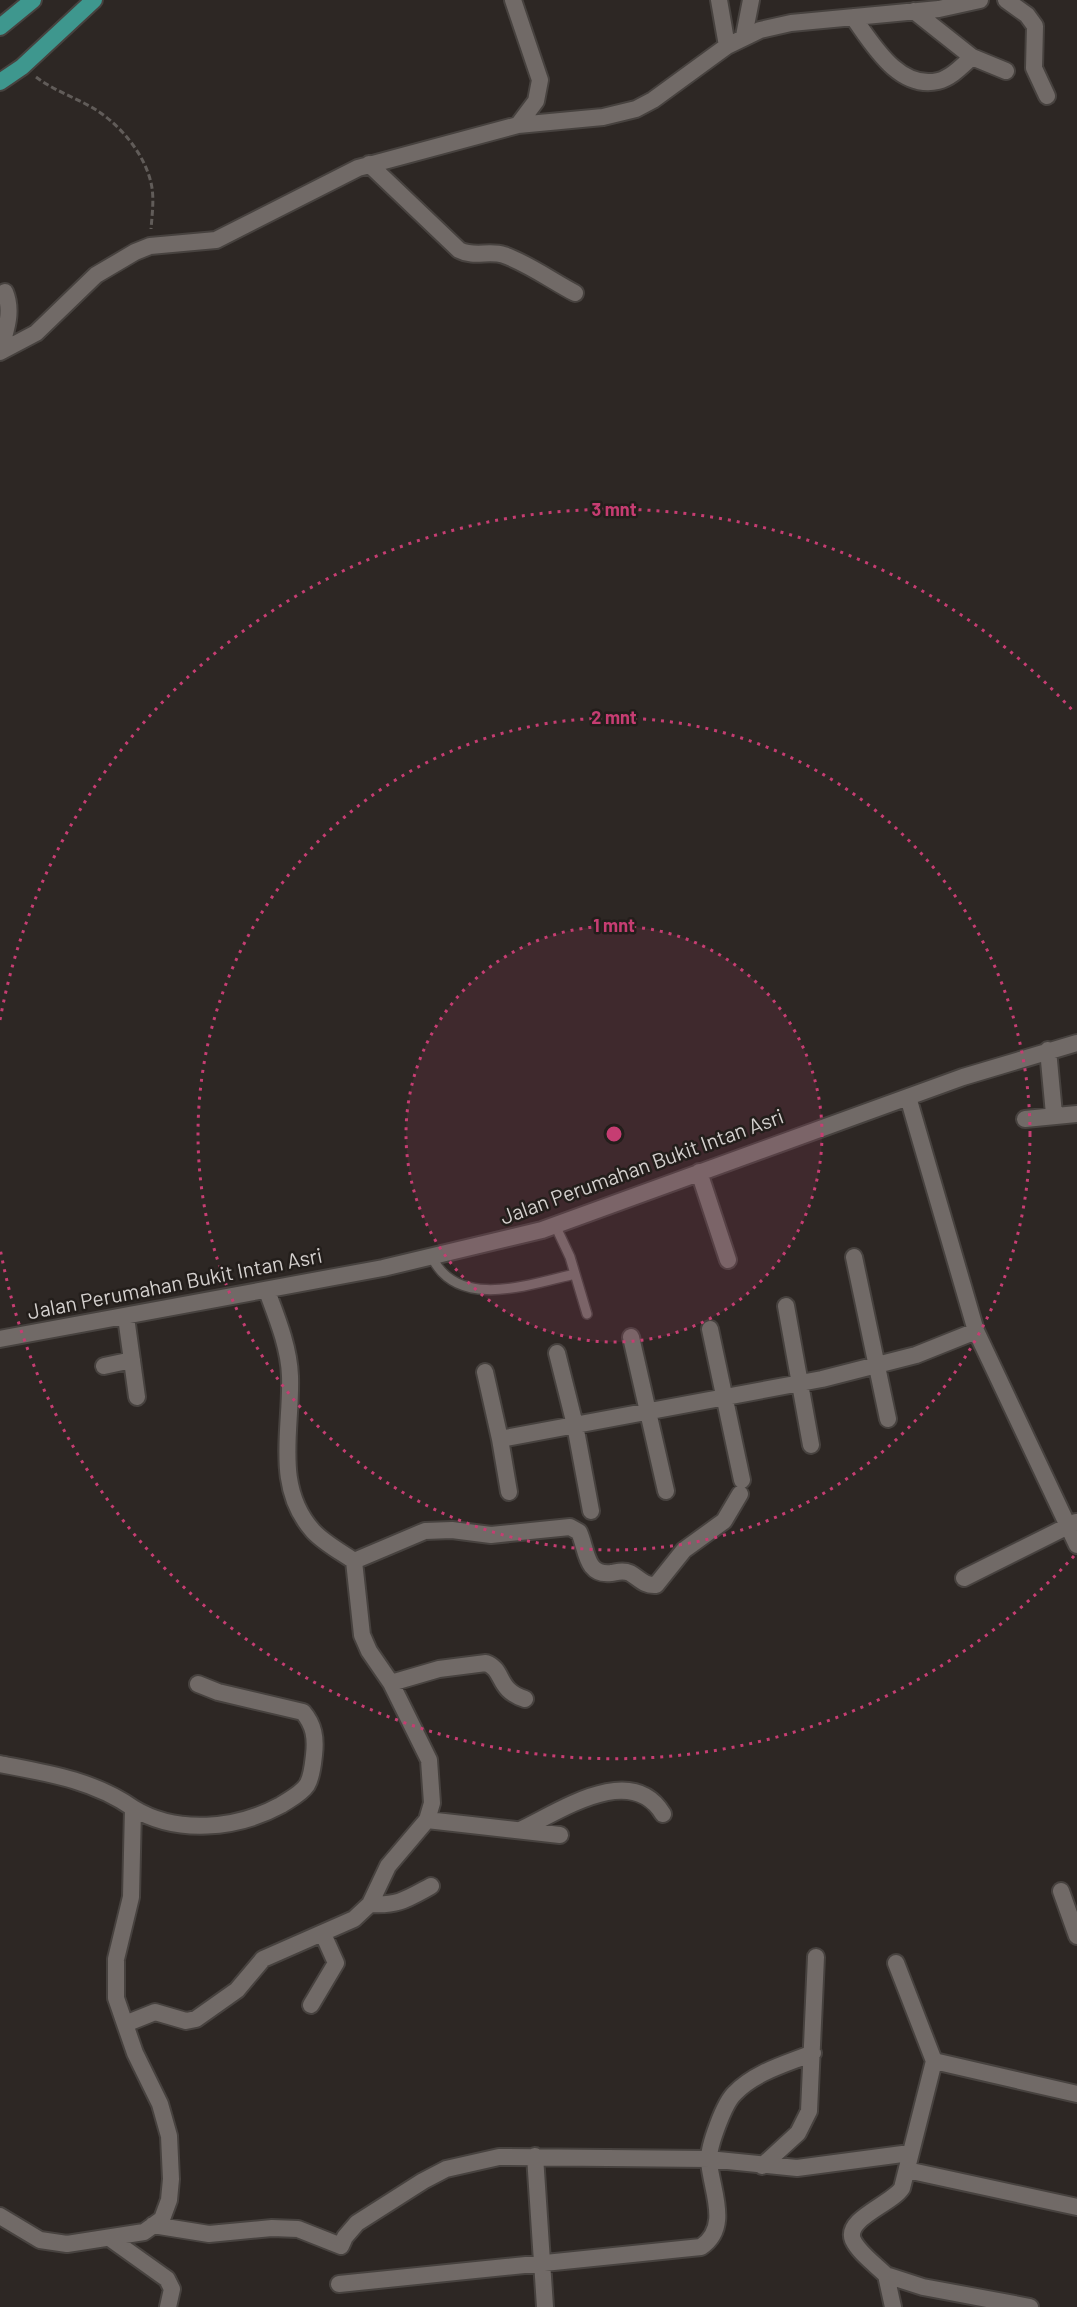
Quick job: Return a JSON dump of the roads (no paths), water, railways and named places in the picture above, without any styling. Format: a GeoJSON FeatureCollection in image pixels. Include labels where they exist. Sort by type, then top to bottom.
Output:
{"type":"FeatureCollection","features":[{"type":"Feature","properties":{"kind":"highway"},"geometry":{"type":"LineString","coordinates":[[0,27],[33,0]]}},
{"type":"Feature","properties":{"kind":"highway"},"geometry":{"type":"LineString","coordinates":[[0,82],[22,67],[94,0]]}},
{"type":"Feature","properties":{"kind":"street"},"geometry":{"type":"LineString","coordinates":[[513,0],[540,80],[540,92],[536,101],[518,125]]}},
{"type":"Feature","properties":{"kind":"street"},"geometry":{"type":"LineString","coordinates":[[719,0],[727,46]]}},
{"type":"Feature","properties":{"kind":"street"},"geometry":{"type":"LineString","coordinates":[[744,36],[751,0]]}},
{"type":"Feature","properties":{"kind":"street"},"geometry":{"type":"LineString","coordinates":[[0,351],[36,333],[96,275],[117,261],[150,246],[216,240],[308,192],[369,164],[518,125],[603,117],[636,109],[654,100],[744,36],[791,23],[939,9],[980,0]]}},
{"type":"Feature","properties":{"kind":"street"},"geometry":{"type":"LineString","coordinates":[[1006,0],[1027,15],[1035,26],[1034,68],[1047,96]]}},
{"type":"Feature","properties":{"kind":"street"},"geometry":{"type":"LineString","coordinates":[[914,11],[972,57],[1006,71]]}},
{"type":"Feature","properties":{"kind":"street"},"geometry":{"type":"LineString","coordinates":[[853,17],[891,66],[909,78],[938,81],[952,75],[972,57]]}},
{"type":"Feature","properties":{"kind":"street"},"geometry":{"type":"LineString","coordinates":[[369,164],[459,250],[472,255],[491,253],[505,256],[575,293]]}},
{"type":"Feature","properties":{"kind":"street"},"geometry":{"type":"LineString","coordinates":[[0,351],[9,317],[9,300],[5,292]]}},
{"type":"Feature","properties":{"kind":"street","name":"Jalan Perumahan Bukit Intan Asri"},"geometry":{"type":"LineString","coordinates":[[0,1339],[267,1291],[503,1241],[555,1225],[908,1097],[1048,1050],[1077,1043]]}},
{"type":"Feature","properties":{"kind":"street"},"geometry":{"type":"LineString","coordinates":[[1048,1050],[1054,1114]]}},
{"type":"Feature","properties":{"kind":"street"},"geometry":{"type":"LineString","coordinates":[[908,1097],[976,1331],[1072,1524],[1077,1545]]}},
{"type":"Feature","properties":{"kind":"street"},"geometry":{"type":"LineString","coordinates":[[1025,1119],[1054,1114],[1077,1114]]}},
{"type":"Feature","properties":{"kind":"street"},"geometry":{"type":"LineString","coordinates":[[699,1172],[728,1260]]}},
{"type":"Feature","properties":{"kind":"street"},"geometry":{"type":"LineString","coordinates":[[854,1257],[888,1419]]}},
{"type":"Feature","properties":{"kind":"street"},"geometry":{"type":"LineString","coordinates":[[125,2024],[155,2012],[186,2021],[196,2019],[237,1990],[263,1959],[323,1934],[354,1918],[370,1904],[388,1866],[427,1820],[432,1803],[429,1760],[391,1683],[369,1651],[362,1635],[354,1561],[315,1533],[303,1519],[291,1492],[285,1456],[290,1372],[285,1346],[267,1291]]}},
{"type":"Feature","properties":{"kind":"street"},"geometry":{"type":"LineString","coordinates":[[786,1306],[811,1445]]}},
{"type":"Feature","properties":{"kind":"street"},"geometry":{"type":"LineString","coordinates":[[126,1317],[137,1397]]}},
{"type":"Feature","properties":{"kind":"street"},"geometry":{"type":"LineString","coordinates":[[354,1561],[425,1531],[452,1530],[491,1535],[570,1527],[579,1532],[588,1562],[593,1569],[608,1573],[627,1571],[644,1583],[656,1586],[684,1550],[724,1521],[741,1487],[710,1329]]}},
{"type":"Feature","properties":{"kind":"street"},"geometry":{"type":"LineString","coordinates":[[500,1439],[725,1398],[878,1366],[939,1347],[976,1331]]}},
{"type":"Feature","properties":{"kind":"street"},"geometry":{"type":"LineString","coordinates":[[631,1337],[666,1491]]}},
{"type":"Feature","properties":{"kind":"street"},"geometry":{"type":"LineString","coordinates":[[557,1353],[575,1425],[591,1511]]}},
{"type":"Feature","properties":{"kind":"street"},"geometry":{"type":"LineString","coordinates":[[104,1366],[132,1360]]}},
{"type":"Feature","properties":{"kind":"street"},"geometry":{"type":"LineString","coordinates":[[485,1372],[509,1492]]}},
{"type":"Feature","properties":{"kind":"street"},"geometry":{"type":"LineString","coordinates":[[964,1578],[1072,1524]]}},
{"type":"Feature","properties":{"kind":"street"},"geometry":{"type":"LineString","coordinates":[[391,1683],[439,1669],[486,1663],[494,1668],[508,1692],[525,1699]]}},
{"type":"Feature","properties":{"kind":"street"},"geometry":{"type":"LineString","coordinates":[[0,1764],[73,1778],[113,1794],[132,1808],[168,1823],[192,1826],[224,1824],[270,1811],[296,1796],[307,1785],[315,1746],[314,1729],[303,1712],[218,1692],[198,1684]]}},
{"type":"Feature","properties":{"kind":"street"},"geometry":{"type":"LineString","coordinates":[[520,1830],[578,1801],[609,1791],[623,1790],[648,1796],[663,1814]]}},
{"type":"Feature","properties":{"kind":"street"},"geometry":{"type":"LineString","coordinates":[[0,2216],[40,2240],[67,2244],[111,2239],[144,2232],[162,2219],[169,2200],[171,2179],[169,2136],[160,2104],[135,2053],[116,1998],[116,1959],[131,1897],[132,1808]]}},
{"type":"Feature","properties":{"kind":"street"},"geometry":{"type":"LineString","coordinates":[[427,1820],[560,1835]]}},
{"type":"Feature","properties":{"kind":"street"},"geometry":{"type":"LineString","coordinates":[[370,1904],[391,1906],[431,1886]]}},
{"type":"Feature","properties":{"kind":"street"},"geometry":{"type":"LineString","coordinates":[[1062,1891],[1077,1936]]}},
{"type":"Feature","properties":{"kind":"street"},"geometry":{"type":"LineString","coordinates":[[311,2005],[336,1963],[323,1934]]}},
{"type":"Feature","properties":{"kind":"street"},"geometry":{"type":"LineString","coordinates":[[762,2166],[798,2133],[805,2123],[811,2095],[816,1957]]}},
{"type":"Feature","properties":{"kind":"street"},"geometry":{"type":"LineString","coordinates":[[896,1963],[934,2061],[910,2153],[905,2182],[897,2197],[856,2223],[852,2232],[854,2241],[886,2275],[903,2283],[974,2301],[1030,2307]]}},
{"type":"Feature","properties":{"kind":"street"},"geometry":{"type":"LineString","coordinates":[[339,2284],[702,2247],[710,2240],[717,2227],[716,2201],[708,2159],[720,2122],[735,2093],[753,2078],[813,2053]]}},
{"type":"Feature","properties":{"kind":"street"},"geometry":{"type":"LineString","coordinates":[[934,2061],[1077,2094]]}},
{"type":"Feature","properties":{"kind":"street"},"geometry":{"type":"LineString","coordinates":[[153,2225],[209,2234],[272,2228],[298,2229],[341,2246],[345,2236],[357,2223],[447,2169],[499,2157],[708,2159],[797,2168],[910,2153]]}},
{"type":"Feature","properties":{"kind":"street"},"geometry":{"type":"LineString","coordinates":[[535,2156],[540,2262],[545,2307]]}},
{"type":"Feature","properties":{"kind":"street"},"geometry":{"type":"LineString","coordinates":[[907,2170],[1077,2207]]}},
{"type":"Feature","properties":{"kind":"street"},"geometry":{"type":"LineString","coordinates":[[111,2239],[167,2279],[172,2289],[168,2307]]}},
{"type":"Feature","properties":{"kind":"street"},"geometry":{"type":"LineString","coordinates":[[886,2275],[893,2307]]}},
{"type":"Feature","properties":{"kind":"lane"},"geometry":{"type":"LineString","coordinates":[[555,1225],[575,1274],[586,1314]]}},
{"type":"Feature","properties":{"kind":"lane"},"geometry":{"type":"LineString","coordinates":[[432,1257],[446,1276],[467,1288],[490,1289],[521,1286],[575,1274]]}}]}
